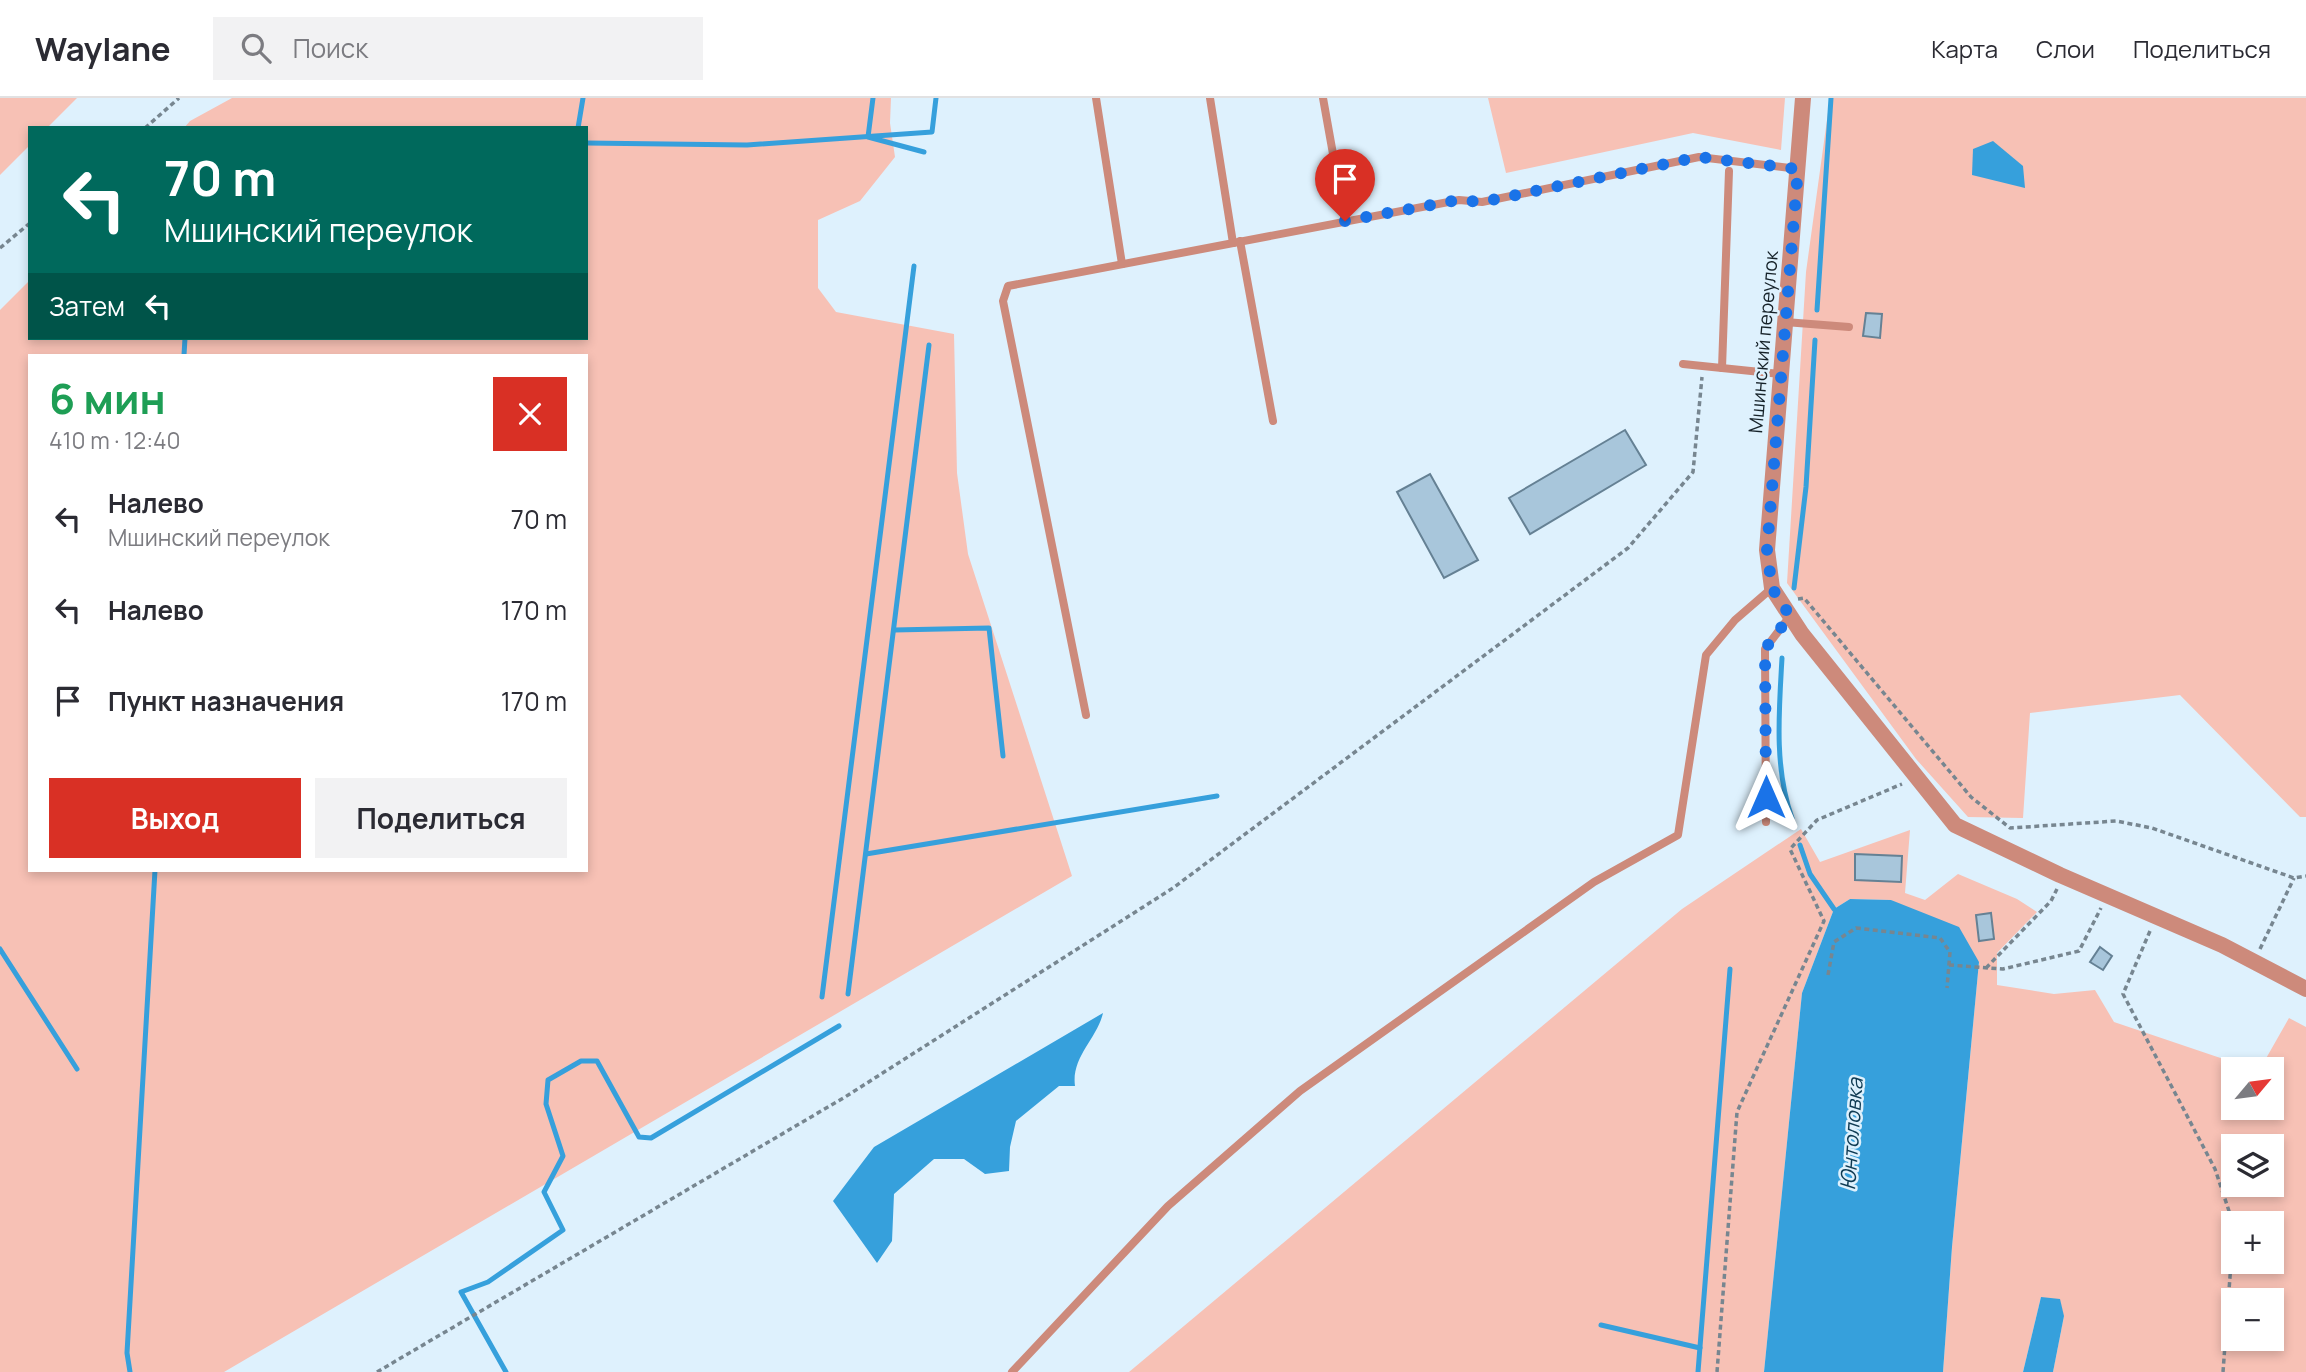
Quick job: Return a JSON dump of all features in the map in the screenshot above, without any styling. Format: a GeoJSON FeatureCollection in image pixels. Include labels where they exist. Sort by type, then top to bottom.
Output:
{"type":"FeatureCollection","features":[{"type":"Feature","properties":{"kind":"street","name":"Мшинский переулок"},"geometry":{"type":"LineString","coordinates":[[1781,602],[1767,550],[1804,98]]}},
{"type":"Feature","properties":{"kind":"street"},"geometry":{"type":"LineString","coordinates":[[1781,602],[1870,720],[1955,825],[2060,875],[2157,915],[2306,989]]}},
{"type":"Feature","properties":{"kind":"lane"},"geometry":{"type":"LineString","coordinates":[[1096,98],[1122,264]]}},
{"type":"Feature","properties":{"kind":"lane"},"geometry":{"type":"LineString","coordinates":[[1210,98],[1273,421]]}},
{"type":"Feature","properties":{"kind":"lane"},"geometry":{"type":"LineString","coordinates":[[1323,98],[1345,221]]}},
{"type":"Feature","properties":{"kind":"lane"},"geometry":{"type":"LineString","coordinates":[[1086,715],[1003,301],[1007,286],[1458,200],[1482,202],[1699,157],[1798,169]]}},
{"type":"Feature","properties":{"kind":"lane"},"geometry":{"type":"LineString","coordinates":[[1722,368],[1729,171]]}},
{"type":"Feature","properties":{"kind":"lane"},"geometry":{"type":"LineString","coordinates":[[1785,323],[1849,327]]}},
{"type":"Feature","properties":{"kind":"lane"},"geometry":{"type":"LineString","coordinates":[[1683,364],[1781,374]]}},
{"type":"Feature","properties":{"kind":"lane"},"geometry":{"type":"LineString","coordinates":[[1766,822],[1765,649],[1781,602]]}},
{"type":"Feature","properties":{"kind":"lane"},"geometry":{"type":"LineString","coordinates":[[1012,1372],[1168,1206],[1300,1091],[1594,882],[1678,835],[1706,655],[1735,620],[1781,602]]}},
{"type":"Feature","properties":{"kind":"path"},"geometry":{"type":"LineString","coordinates":[[147,126],[179,98]]}},
{"type":"Feature","properties":{"kind":"path"},"geometry":{"type":"LineString","coordinates":[[0,248],[28,225]]}},
{"type":"Feature","properties":{"kind":"path"},"geometry":{"type":"LineString","coordinates":[[377,1372],[845,1097],[1173,888],[1617,557],[1628,548],[1693,472],[1703,366]]}},
{"type":"Feature","properties":{"kind":"path"},"geometry":{"type":"LineString","coordinates":[[1781,602],[1804,598],[1971,797],[2010,828],[2116,821],[2152,828],[2294,878],[2306,876]]}},
{"type":"Feature","properties":{"kind":"path"},"geometry":{"type":"LineString","coordinates":[[1717,1372],[1737,1112],[1824,921],[1790,849],[1817,820],[1907,781]]}},
{"type":"Feature","properties":{"kind":"path"},"geometry":{"type":"LineString","coordinates":[[2254,962],[2294,878]]}},
{"type":"Feature","properties":{"kind":"path"},"geometry":{"type":"LineString","coordinates":[[1986,968],[2051,901],[2059,884]]}},
{"type":"Feature","properties":{"kind":"path"},"geometry":{"type":"LineString","coordinates":[[1949,965],[2003,969],[2079,951],[2103,904]]}},
{"type":"Feature","properties":{"kind":"path"},"geometry":{"type":"LineString","coordinates":[[2157,915],[2123,994],[2215,1169],[2229,1211]]}},
{"type":"Feature","properties":{"kind":"path"},"geometry":{"type":"LineString","coordinates":[[1828,975],[1834,942],[1856,928],[1940,938],[1950,952],[1947,988]]}},
{"type":"Feature","properties":{"kind":"path"},"geometry":{"type":"LineString","coordinates":[[2223,1372],[2230,1274]]}},
{"type":"Feature","properties":{"kind":"shaded area"},"geometry":{"type":"Polygon","coordinates":[[[0,98],[77,98],[49,126],[28,126],[28,147],[0,175],[0,98]]]}},
{"type":"Feature","properties":{"kind":"shaded area"},"geometry":{"type":"Polygon","coordinates":[[[232,98],[891,98],[890,123],[895,157],[860,201],[818,220],[818,288],[836,312],[954,334],[957,473],[968,554],[1072,876],[224,1372],[0,1372],[0,310],[28,282],[28,340],[588,340],[588,126],[186,126],[232,98]]]}},
{"type":"Feature","properties":{"kind":"shaded area"},"geometry":{"type":"Polygon","coordinates":[[[1488,98],[1785,98],[1781,150],[1693,133],[1506,173],[1488,98]]]}},
{"type":"Feature","properties":{"kind":"shaded area"},"geometry":{"type":"Polygon","coordinates":[[[1830,98],[2306,98],[2306,817],[2300,817],[2180,695],[2030,713],[2023,818],[1968,817],[1916,759],[1787,583],[1806,272],[1830,98]]]}},
{"type":"Feature","properties":{"kind":"shaded area"},"geometry":{"type":"Polygon","coordinates":[[[1801,829],[1820,862],[1910,830],[1905,893],[1925,900],[1958,874],[2017,899],[2037,912],[1997,953],[1997,985],[2054,994],[2095,990],[2114,1022],[2221,1058],[2221,1120],[2284,1120],[2284,1057],[2267,1057],[2289,1018],[2306,1027],[2306,1372],[2053,1372],[2064,1316],[2041,1297],[2023,1372],[1943,1372],[1979,962],[1891,900],[1850,899],[1834,909],[1802,993],[1764,1372],[1129,1372],[1682,909],[1801,829]]]}},
{"type":"Feature","properties":{"kind":"water"},"geometry":{"type":"Polygon","coordinates":[[[1993,141],[2023,166],[2025,188],[1972,175],[1973,149],[1993,141]]]}},
{"type":"Feature","properties":{"kind":"water","name":"Юнтоловка"},"geometry":{"type":"Polygon","coordinates":[[[1850,899],[1891,900],[1959,927],[1979,962],[1943,1372],[1764,1372],[1802,993],[1834,909],[1850,899]]]}},
{"type":"Feature","properties":{"kind":"water"},"geometry":{"type":"Polygon","coordinates":[[[1103,1013],[1077,1066],[1075,1086],[1059,1086],[1016,1121],[1010,1147],[1009,1171],[985,1174],[964,1159],[934,1159],[894,1194],[892,1241],[877,1263],[833,1201],[874,1147],[1103,1013]]]}},
{"type":"Feature","properties":{"kind":"water"},"geometry":{"type":"Polygon","coordinates":[[[2041,1297],[2060,1299],[2064,1316],[2053,1372],[2023,1372],[2041,1297]]]}},
{"type":"Feature","properties":{"kind":"building"},"geometry":{"type":"Polygon","coordinates":[[[1866,313],[1882,314],[1880,338],[1863,336],[1866,313]]]}},
{"type":"Feature","properties":{"kind":"building"},"geometry":{"type":"Polygon","coordinates":[[[1625,430],[1646,465],[1530,534],[1509,498],[1625,430]]]}},
{"type":"Feature","properties":{"kind":"building"},"geometry":{"type":"Polygon","coordinates":[[[1430,474],[1478,560],[1444,578],[1397,492],[1430,474]]]}},
{"type":"Feature","properties":{"kind":"building"},"geometry":{"type":"Polygon","coordinates":[[[1855,854],[1902,856],[1901,882],[1855,880],[1855,854]]]}},
{"type":"Feature","properties":{"kind":"building"},"geometry":{"type":"Polygon","coordinates":[[[1991,913],[1994,939],[1979,941],[1976,915],[1991,913]]]}},
{"type":"Feature","properties":{"kind":"building"},"geometry":{"type":"Polygon","coordinates":[[[2100,947],[2112,956],[2103,970],[2090,962],[2100,947]]]}},
{"type":"Feature","properties":{"kind":"waterway"},"geometry":{"type":"LineString","coordinates":[[578,126],[583,98]]}},
{"type":"Feature","properties":{"kind":"waterway"},"geometry":{"type":"LineString","coordinates":[[873,98],[868,137],[924,152]]}},
{"type":"Feature","properties":{"kind":"waterway"},"geometry":{"type":"LineString","coordinates":[[588,143],[747,145],[932,132],[936,98]]}},
{"type":"Feature","properties":{"kind":"waterway"},"geometry":{"type":"LineString","coordinates":[[1817,310],[1831,98]]}},
{"type":"Feature","properties":{"kind":"waterway"},"geometry":{"type":"LineString","coordinates":[[822,997],[914,266]]}},
{"type":"Feature","properties":{"kind":"waterway"},"geometry":{"type":"LineString","coordinates":[[184,354],[185,340]]}},
{"type":"Feature","properties":{"kind":"waterway"},"geometry":{"type":"LineString","coordinates":[[1794,588],[1806,487],[1815,340]]}},
{"type":"Feature","properties":{"kind":"waterway"},"geometry":{"type":"LineString","coordinates":[[848,994],[929,345]]}},
{"type":"Feature","properties":{"kind":"waterway"},"geometry":{"type":"LineString","coordinates":[[894,630],[989,628],[1003,756]]}},
{"type":"Feature","properties":{"kind":"waterway"},"geometry":{"type":"LineString","coordinates":[[1782,658],[1780,759],[1792,818]]}},
{"type":"Feature","properties":{"kind":"waterway"},"geometry":{"type":"LineString","coordinates":[[866,854],[1217,796]]}},
{"type":"Feature","properties":{"kind":"waterway"},"geometry":{"type":"LineString","coordinates":[[1800,845],[1810,874],[1834,909]]}},
{"type":"Feature","properties":{"kind":"waterway"},"geometry":{"type":"LineString","coordinates":[[130,1372],[127,1353],[155,872]]}},
{"type":"Feature","properties":{"kind":"waterway"},"geometry":{"type":"LineString","coordinates":[[0,949],[77,1069]]}},
{"type":"Feature","properties":{"kind":"waterway"},"geometry":{"type":"LineString","coordinates":[[1698,1372],[1730,969]]}},
{"type":"Feature","properties":{"kind":"waterway"},"geometry":{"type":"LineString","coordinates":[[506,1372],[461,1292],[488,1282],[563,1230],[544,1192],[563,1156],[546,1104],[548,1080],[581,1061],[597,1061],[639,1137],[651,1138],[839,1026]]}},
{"type":"Feature","properties":{"kind":"waterway"},"geometry":{"type":"LineString","coordinates":[[1601,1325],[1700,1348]]}},
{"type":"Feature","properties":{"kind":"route"},"geometry":{"type":"LineString","coordinates":[[1345,221],[1458,200],[1482,202],[1699,157],[1798,169],[1767,550],[1772,588],[1790,616],[1765,649],[1766,797]]}}]}
